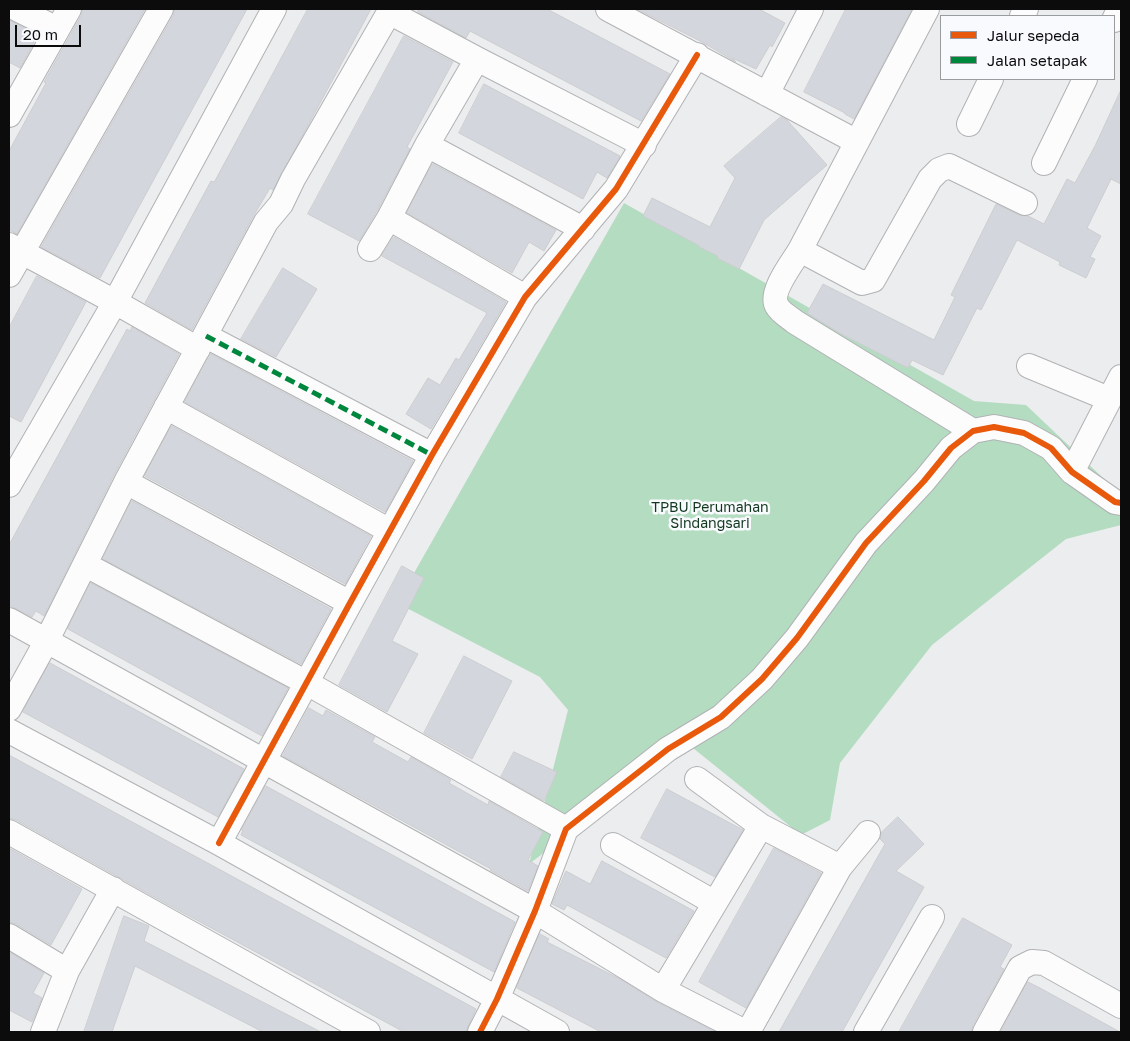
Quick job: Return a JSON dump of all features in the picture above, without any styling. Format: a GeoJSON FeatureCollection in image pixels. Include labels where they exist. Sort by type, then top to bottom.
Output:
{"type":"FeatureCollection","features":[{"type":"Feature","properties":{"kind":"street"},"geometry":{"type":"LineString","coordinates":[[17,9],[57,29]]}},
{"type":"Feature","properties":{"kind":"street"},"geometry":{"type":"LineString","coordinates":[[11,107],[69,9]]}},
{"type":"Feature","properties":{"kind":"street"},"geometry":{"type":"LineString","coordinates":[[9,275],[15,249],[161,9]]}},
{"type":"Feature","properties":{"kind":"street"},"geometry":{"type":"LineString","coordinates":[[9,485],[115,302],[274,9]]}},
{"type":"Feature","properties":{"kind":"street"},"geometry":{"type":"LineString","coordinates":[[608,9],[857,142]]}},
{"type":"Feature","properties":{"kind":"street"},"geometry":{"type":"LineString","coordinates":[[767,94],[811,9]]}},
{"type":"Feature","properties":{"kind":"street"},"geometry":{"type":"LineString","coordinates":[[928,9],[800,250],[778,286],[775,299],[777,307],[795,322],[973,431]]}},
{"type":"Feature","properties":{"kind":"street"},"geometry":{"type":"LineString","coordinates":[[9,709],[86,565],[126,482],[266,222],[281,204],[293,179],[390,10],[476,59],[644,145]]}},
{"type":"Feature","properties":{"kind":"street"},"geometry":{"type":"LineString","coordinates":[[219,843],[432,455],[525,296],[616,189],[697,55]]}},
{"type":"Feature","properties":{"kind":"street"},"geometry":{"type":"LineString","coordinates":[[370,249],[476,59]]}},
{"type":"Feature","properties":{"kind":"street"},"geometry":{"type":"LineString","coordinates":[[969,124],[991,80]]}},
{"type":"Feature","properties":{"kind":"street"},"geometry":{"type":"LineString","coordinates":[[1044,162],[1085,80]]}},
{"type":"Feature","properties":{"kind":"street"},"geometry":{"type":"LineString","coordinates":[[427,145],[583,229]]}},
{"type":"Feature","properties":{"kind":"street"},"geometry":{"type":"LineString","coordinates":[[800,250],[862,283],[873,280],[930,179],[938,170],[949,166],[1024,203]]}},
{"type":"Feature","properties":{"kind":"street"},"geometry":{"type":"LineString","coordinates":[[389,218],[525,296]]}},
{"type":"Feature","properties":{"kind":"street"},"geometry":{"type":"LineString","coordinates":[[15,249],[115,302],[202,342],[432,455]]}},
{"type":"Feature","properties":{"kind":"street"},"geometry":{"type":"LineString","coordinates":[[1029,366],[1109,399]]}},
{"type":"Feature","properties":{"kind":"street"},"geometry":{"type":"LineString","coordinates":[[1072,472],[1121,377]]}},
{"type":"Feature","properties":{"kind":"street"},"geometry":{"type":"LineString","coordinates":[[166,407],[390,531]]}},
{"type":"Feature","properties":{"kind":"street"},"geometry":{"type":"LineString","coordinates":[[480,1032],[535,911],[566,829],[668,749],[721,717],[762,680],[797,638],[866,543],[924,481],[951,448],[973,431],[994,427],[1024,432],[1051,448],[1072,472],[1115,502],[1121,503]]}},
{"type":"Feature","properties":{"kind":"street"},"geometry":{"type":"LineString","coordinates":[[126,482],[350,603]]}},
{"type":"Feature","properties":{"kind":"street"},"geometry":{"type":"LineString","coordinates":[[86,565],[307,683],[566,829]]}},
{"type":"Feature","properties":{"kind":"street"},"geometry":{"type":"LineString","coordinates":[[9,620],[535,911],[663,990],[747,1032],[840,866],[868,833]]}},
{"type":"Feature","properties":{"kind":"street"},"geometry":{"type":"LineString","coordinates":[[9,731],[219,843],[558,1032]]}},
{"type":"Feature","properties":{"kind":"street"},"geometry":{"type":"LineString","coordinates":[[697,779],[761,826],[840,866]]}},
{"type":"Feature","properties":{"kind":"street"},"geometry":{"type":"LineString","coordinates":[[663,990],[761,826]]}},
{"type":"Feature","properties":{"kind":"street"},"geometry":{"type":"LineString","coordinates":[[9,832],[368,1032]]}},
{"type":"Feature","properties":{"kind":"street"},"geometry":{"type":"LineString","coordinates":[[613,845],[715,903]]}},
{"type":"Feature","properties":{"kind":"street"},"geometry":{"type":"LineString","coordinates":[[43,1032],[67,971],[113,889]]}},
{"type":"Feature","properties":{"kind":"street"},"geometry":{"type":"LineString","coordinates":[[866,1032],[932,917]]}},
{"type":"Feature","properties":{"kind":"street"},"geometry":{"type":"LineString","coordinates":[[9,936],[67,971]]}},
{"type":"Feature","properties":{"kind":"street"},"geometry":{"type":"LineString","coordinates":[[985,1032],[1020,968],[1032,962],[1044,963],[1121,1006]]}},
{"type":"Feature","properties":{"kind":"green space","name":"TPBU Perumahan Sindangsari"},"geometry":{"type":"Polygon","coordinates":[[[624,203],[974,401],[1026,405],[1121,495],[1121,525],[1066,539],[932,645],[840,763],[830,820],[801,835],[688,744],[529,864],[568,710],[540,677],[397,603],[624,203]]]}},
{"type":"Feature","properties":{"kind":"building"},"geometry":{"type":"Polygon","coordinates":[[[83,9],[145,9],[17,234],[9,230],[9,151],[83,9]]]}},
{"type":"Feature","properties":{"kind":"building"},"geometry":{"type":"Polygon","coordinates":[[[175,9],[247,9],[100,278],[41,247],[173,16],[175,9]]]}},
{"type":"Feature","properties":{"kind":"building"},"geometry":{"type":"Polygon","coordinates":[[[308,9],[371,9],[273,190],[270,188],[254,215],[192,330],[145,303],[211,181],[214,182],[308,9]]]}},
{"type":"Feature","properties":{"kind":"building"},"geometry":{"type":"Polygon","coordinates":[[[419,9],[547,9],[670,74],[641,121],[470,31],[466,38],[418,12],[419,9]]]}},
{"type":"Feature","properties":{"kind":"building"},"geometry":{"type":"Polygon","coordinates":[[[637,9],[759,9],[785,23],[772,47],[770,45],[756,69],[732,58],[736,62],[704,43],[637,9]]]}},
{"type":"Feature","properties":{"kind":"building"},"geometry":{"type":"Polygon","coordinates":[[[846,9],[912,9],[854,119],[804,92],[846,9]]]}},
{"type":"Feature","properties":{"kind":"building"},"geometry":{"type":"Polygon","coordinates":[[[9,20],[38,35],[20,68],[9,62],[9,20]]]}},
{"type":"Feature","properties":{"kind":"building"},"geometry":{"type":"Polygon","coordinates":[[[404,36],[453,62],[407,147],[410,149],[359,241],[308,214],[404,36]]]}},
{"type":"Feature","properties":{"kind":"building"},"geometry":{"type":"Polygon","coordinates":[[[484,84],[620,156],[607,178],[597,172],[583,199],[459,133],[484,84]]]}},
{"type":"Feature","properties":{"kind":"building"},"geometry":{"type":"Polygon","coordinates":[[[1121,90],[1121,184],[1111,179],[1087,228],[1101,236],[1090,257],[1095,259],[1086,278],[1059,265],[1060,262],[1017,240],[981,310],[977,308],[943,375],[912,360],[908,368],[841,334],[807,313],[823,284],[934,340],[955,297],[951,295],[996,204],[1044,224],[1067,179],[1075,183],[1095,146],[1121,90]]]}},
{"type":"Feature","properties":{"kind":"building"},"geometry":{"type":"Polygon","coordinates":[[[781,117],[787,120],[827,165],[764,220],[739,269],[643,216],[652,198],[710,227],[735,178],[724,166],[781,117]]]}},
{"type":"Feature","properties":{"kind":"building"},"geometry":{"type":"Polygon","coordinates":[[[433,164],[556,230],[544,251],[529,242],[512,273],[407,213],[433,164]]]}},
{"type":"Feature","properties":{"kind":"building"},"geometry":{"type":"Polygon","coordinates":[[[394,237],[506,302],[431,429],[406,414],[428,378],[440,385],[456,358],[459,360],[487,313],[382,256],[394,237]]]}},
{"type":"Feature","properties":{"kind":"building"},"geometry":{"type":"Polygon","coordinates":[[[283,268],[317,289],[276,357],[241,339],[283,268]]]}},
{"type":"Feature","properties":{"kind":"building"},"geometry":{"type":"Polygon","coordinates":[[[37,276],[86,302],[21,422],[9,416],[9,328],[37,276]]]}},
{"type":"Feature","properties":{"kind":"building"},"geometry":{"type":"Polygon","coordinates":[[[132,327],[179,354],[114,475],[44,616],[36,611],[32,617],[9,605],[9,545],[127,329],[130,331],[132,327]]]}},
{"type":"Feature","properties":{"kind":"building"},"geometry":{"type":"Polygon","coordinates":[[[211,354],[413,461],[385,512],[185,402],[211,354]]]}},
{"type":"Feature","properties":{"kind":"building"},"geometry":{"type":"Polygon","coordinates":[[[172,426],[371,536],[345,584],[145,476],[172,426]]]}},
{"type":"Feature","properties":{"kind":"building"},"geometry":{"type":"Polygon","coordinates":[[[132,501],[331,609],[301,664],[103,559],[132,501]]]}},
{"type":"Feature","properties":{"kind":"building"},"geometry":{"type":"Polygon","coordinates":[[[402,566],[424,578],[392,641],[418,654],[387,712],[339,685],[402,566]]]}},
{"type":"Feature","properties":{"kind":"building"},"geometry":{"type":"Polygon","coordinates":[[[91,583],[288,688],[262,736],[68,629],[91,583]]]}},
{"type":"Feature","properties":{"kind":"building"},"geometry":{"type":"Polygon","coordinates":[[[464,656],[512,681],[472,759],[424,733],[464,656]]]}},
{"type":"Feature","properties":{"kind":"building"},"geometry":{"type":"Polygon","coordinates":[[[50,663],[244,769],[218,817],[23,712],[50,663]]]}},
{"type":"Feature","properties":{"kind":"building"},"geometry":{"type":"Polygon","coordinates":[[[309,708],[323,716],[326,710],[375,737],[372,742],[408,762],[411,757],[451,780],[449,783],[488,805],[489,801],[543,832],[528,860],[538,866],[528,891],[283,756],[309,708]]]}},
{"type":"Feature","properties":{"kind":"building"},"geometry":{"type":"Polygon","coordinates":[[[514,752],[557,772],[544,801],[501,777],[514,752]]]}},
{"type":"Feature","properties":{"kind":"building"},"geometry":{"type":"Polygon","coordinates":[[[9,755],[476,1009],[466,1032],[404,1032],[16,820],[9,818],[9,755]]]}},
{"type":"Feature","properties":{"kind":"building"},"geometry":{"type":"Polygon","coordinates":[[[266,786],[515,922],[494,972],[241,835],[266,786]]]}},
{"type":"Feature","properties":{"kind":"building"},"geometry":{"type":"Polygon","coordinates":[[[667,789],[743,830],[715,877],[641,838],[667,789]]]}},
{"type":"Feature","properties":{"kind":"building"},"geometry":{"type":"Polygon","coordinates":[[[898,817],[924,844],[896,871],[924,887],[842,1032],[779,1032],[885,844],[880,839],[881,833],[898,817]]]}},
{"type":"Feature","properties":{"kind":"building"},"geometry":{"type":"Polygon","coordinates":[[[9,848],[82,889],[51,945],[16,924],[9,922],[9,848]]]}},
{"type":"Feature","properties":{"kind":"building"},"geometry":{"type":"Polygon","coordinates":[[[774,848],[821,873],[746,1008],[699,982],[774,848]]]}},
{"type":"Feature","properties":{"kind":"building"},"geometry":{"type":"Polygon","coordinates":[[[602,861],[694,911],[666,958],[567,905],[564,910],[552,904],[566,871],[590,884],[602,861]]]}},
{"type":"Feature","properties":{"kind":"building"},"geometry":{"type":"Polygon","coordinates":[[[124,916],[149,926],[144,941],[321,1032],[263,1032],[135,966],[112,1032],[84,1032],[124,916]]]}},
{"type":"Feature","properties":{"kind":"building"},"geometry":{"type":"Polygon","coordinates":[[[963,918],[1012,945],[1000,967],[1004,969],[971,1032],[899,1032],[963,918]]]}},
{"type":"Feature","properties":{"kind":"building"},"geometry":{"type":"Polygon","coordinates":[[[540,934],[549,939],[547,942],[620,979],[657,1002],[715,1032],[601,1032],[517,988],[540,934]]]}},
{"type":"Feature","properties":{"kind":"building"},"geometry":{"type":"Polygon","coordinates":[[[9,952],[44,973],[33,993],[42,998],[32,1022],[9,1010],[9,952]]]}},
{"type":"Feature","properties":{"kind":"building"},"geometry":{"type":"Polygon","coordinates":[[[1028,982],[1040,988],[1120,1032],[1001,1032],[1028,982]]]}},
{"type":"Feature","properties":{"kind":"marked path"},"geometry":{"type":"LineString","coordinates":[[206,336],[432,455]]}},
{"type":"Feature","properties":{"kind":"cycle path"},"geometry":{"type":"LineString","coordinates":[[219,843],[432,455],[525,297],[616,189],[697,55]]}},
{"type":"Feature","properties":{"kind":"cycle path"},"geometry":{"type":"LineString","coordinates":[[480,1032],[497,999],[535,911],[566,829],[668,749],[721,717],[762,679],[797,638],[866,543],[924,481],[951,448],[973,431],[994,427],[1024,433],[1051,448],[1072,472],[1115,502],[1121,503]]}}]}
